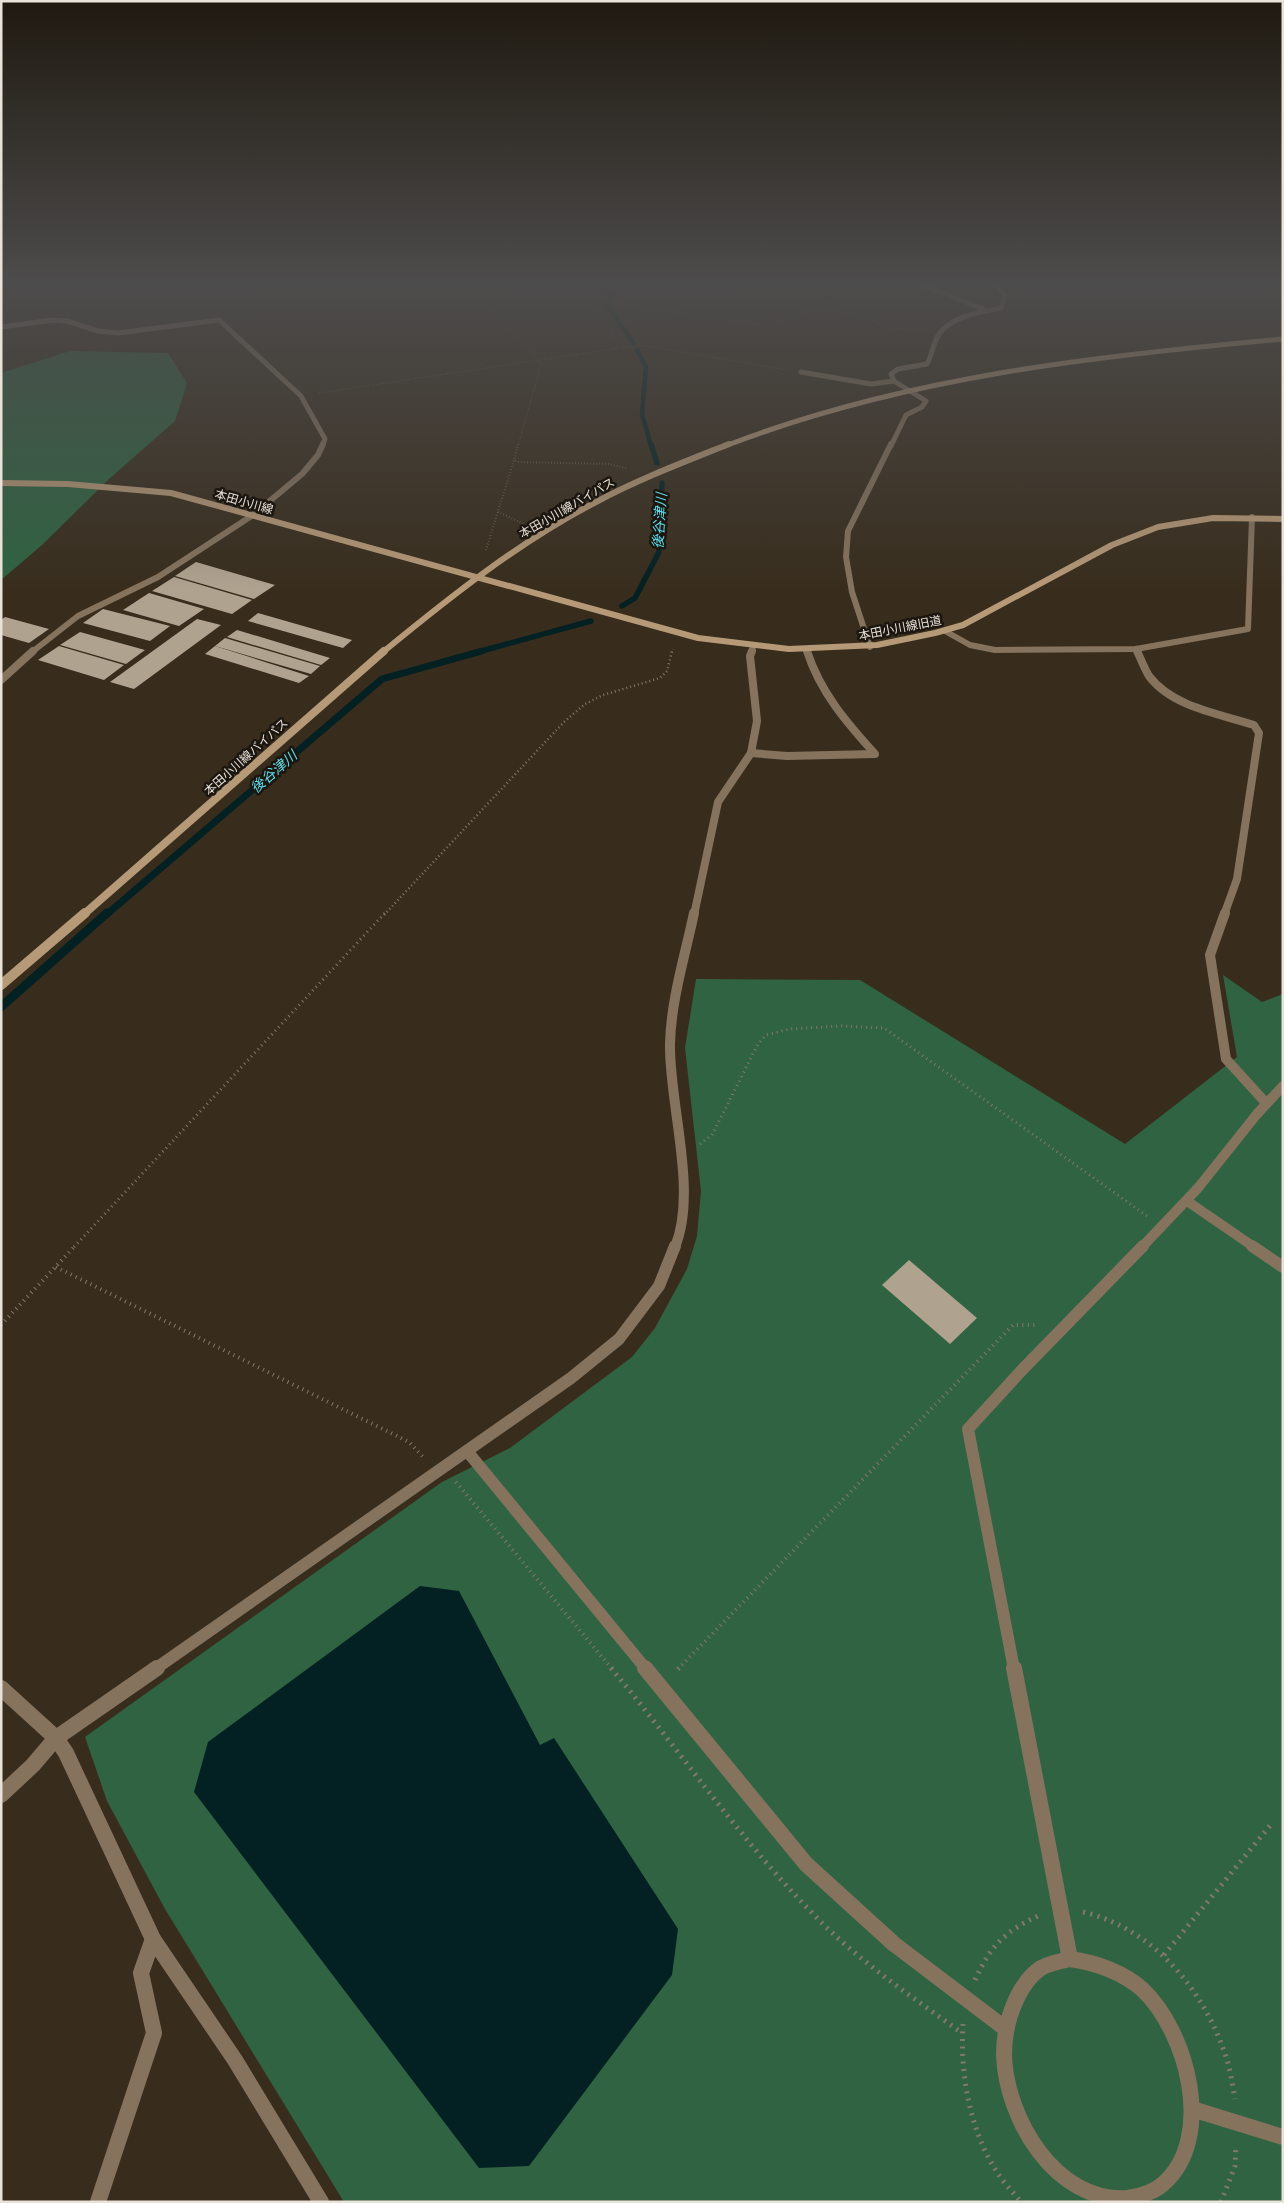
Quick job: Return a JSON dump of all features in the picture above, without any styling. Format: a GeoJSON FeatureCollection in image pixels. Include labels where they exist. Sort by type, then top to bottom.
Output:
{"type":"FeatureCollection","features":[{"type":"Feature","properties":{"kind":"main road","name":"本田小川線バイパス"},"geometry":{"type":"LineString","coordinates":[[1,985],[325,702],[475,577],[581,509],[648,477],[773,426],[907,389],[929,385]]}},
{"type":"Feature","properties":{"kind":"main road","name":"本田小川線"},"geometry":{"type":"LineString","coordinates":[[1,483],[68,484],[171,493],[475,577]]}},
{"type":"Feature","properties":{"kind":"main road","name":"本田小川線旧道"},"geometry":{"type":"LineString","coordinates":[[475,577],[679,632],[691,638],[753,647],[807,650],[870,647],[945,631],[963,625],[1112,545],[1158,526],[1213,518],[1283,518]]}},
{"type":"Feature","properties":{"kind":"street"},"geometry":{"type":"LineString","coordinates":[[1,680],[45,642],[89,610],[158,577],[253,516],[313,462],[324,447],[325,439],[322,430],[301,396],[287,385]]}},
{"type":"Feature","properties":{"kind":"street"},"geometry":{"type":"LineString","coordinates":[[870,647],[852,592],[846,557],[848,531],[906,415],[925,404],[923,399],[900,385]]}},
{"type":"Feature","properties":{"kind":"street"},"geometry":{"type":"LineString","coordinates":[[945,631],[970,646],[995,650],[1136,649],[1248,629],[1252,517]]}},
{"type":"Feature","properties":{"kind":"street"},"geometry":{"type":"LineString","coordinates":[[1,1795],[33,1765],[56,1738],[438,1473],[571,1378],[620,1339],[659,1286],[677,1242],[684,1196],[670,1044],[677,991],[718,802],[751,753],[757,720],[750,656],[753,647]]}},
{"type":"Feature","properties":{"kind":"street"},"geometry":{"type":"LineString","coordinates":[[1136,649],[1151,679],[1162,689],[1181,700],[1254,725],[1259,733],[1237,879],[1210,955],[1226,1059],[1266,1103]]}},
{"type":"Feature","properties":{"kind":"street"},"geometry":{"type":"LineString","coordinates":[[751,753],[787,756],[875,754],[836,711],[812,671],[807,650]]}},
{"type":"Feature","properties":{"kind":"street"},"geometry":{"type":"LineString","coordinates":[[1070,1959],[968,1430],[1000,1392],[1186,1201],[1266,1103],[1283,1086]]}},
{"type":"Feature","properties":{"kind":"street"},"geometry":{"type":"LineString","coordinates":[[1186,1201],[1283,1267]]}},
{"type":"Feature","properties":{"kind":"street"},"geometry":{"type":"LineString","coordinates":[[467,1451],[806,1864],[894,1944],[1006,2029]]}},
{"type":"Feature","properties":{"kind":"street"},"geometry":{"type":"LineString","coordinates":[[1,1688],[56,1738],[66,1753],[153,1939],[235,2060],[321,2202]]}},
{"type":"Feature","properties":{"kind":"street"},"geometry":{"type":"LineString","coordinates":[[98,2202],[154,2033],[141,1973],[153,1939]]}},
{"type":"Feature","properties":{"kind":"street"},"geometry":{"type":"LineString","coordinates":[[1070,1959],[1098,1963],[1126,1976],[1152,2000],[1172,2031],[1186,2067],[1192,2109],[1186,2147],[1169,2179],[1143,2197],[1110,2200],[1076,2188],[1045,2161],[1021,2124],[1006,2083],[1003,2042],[1006,2029],[1010,2009],[1024,1983],[1045,1966],[1070,1959]]}},
{"type":"Feature","properties":{"kind":"street"},"geometry":{"type":"LineString","coordinates":[[1192,2109],[1283,2137]]}},
{"type":"Feature","properties":{"kind":"path"},"geometry":{"type":"LineString","coordinates":[[301,396],[373,385]]}},
{"type":"Feature","properties":{"kind":"path"},"geometry":{"type":"LineString","coordinates":[[489,540],[535,385]]}},
{"type":"Feature","properties":{"kind":"path"},"geometry":{"type":"LineString","coordinates":[[514,460],[518,462],[621,466],[648,477]]}},
{"type":"Feature","properties":{"kind":"path"},"geometry":{"type":"LineString","coordinates":[[498,512],[530,527]]}},
{"type":"Feature","properties":{"kind":"path"},"geometry":{"type":"LineString","coordinates":[[1,1325],[564,722],[585,704],[603,695],[660,678],[667,671],[679,632]]}},
{"type":"Feature","properties":{"kind":"path"},"geometry":{"type":"LineString","coordinates":[[699,1145],[712,1135],[758,1044],[766,1036],[784,1030],[867,1024],[884,1028],[1162,1226]]}},
{"type":"Feature","properties":{"kind":"path"},"geometry":{"type":"LineString","coordinates":[[56,1267],[410,1442],[438,1473]]}},
{"type":"Feature","properties":{"kind":"path"},"geometry":{"type":"LineString","coordinates":[[678,1669],[1013,1325],[1038,1325],[1053,1337]]}},
{"type":"Feature","properties":{"kind":"path"},"geometry":{"type":"LineString","coordinates":[[1164,1955],[1273,1822]]}},
{"type":"Feature","properties":{"kind":"path"},"geometry":{"type":"LineString","coordinates":[[1021,2202],[994,2166],[969,2106],[961,2045],[966,1999],[984,1956],[1012,1927],[1047,1912],[1086,1912],[1126,1926],[1164,1955],[1197,1995],[1222,2044],[1237,2105],[1235,2166],[1221,2202]]}},
{"type":"Feature","properties":{"kind":"green space"},"geometry":{"type":"Polygon","coordinates":[[[1,385],[186,385],[175,421],[109,479],[42,545],[1,580],[1,385]]]}},
{"type":"Feature","properties":{"kind":"green space"},"geometry":{"type":"Polygon","coordinates":[[[1223,975],[1262,1002],[1283,994],[1283,2202],[344,2202],[165,1909],[107,1801],[85,1737],[442,1482],[510,1448],[632,1357],[655,1328],[687,1269],[697,1236],[701,1191],[685,1048],[696,979],[860,980],[1125,1144],[1237,1057],[1223,975]]]}},
{"type":"Feature","properties":{"kind":"water"},"geometry":{"type":"Polygon","coordinates":[[[420,1586],[459,1591],[540,1745],[554,1738],[678,1929],[672,1975],[529,2166],[479,2168],[194,1792],[208,1742],[420,1586]]]}},
{"type":"Feature","properties":{"kind":"building"},"geometry":{"type":"Polygon","coordinates":[[[196,562],[275,585],[254,599],[175,576],[196,562]]]}},
{"type":"Feature","properties":{"kind":"building"},"geometry":{"type":"Polygon","coordinates":[[[174,577],[252,600],[232,614],[152,591],[174,577]]]}},
{"type":"Feature","properties":{"kind":"building"},"geometry":{"type":"Polygon","coordinates":[[[149,593],[204,609],[179,626],[123,610],[149,593]]]}},
{"type":"Feature","properties":{"kind":"building"},"geometry":{"type":"Polygon","coordinates":[[[103,609],[170,626],[150,641],[83,623],[103,609]]]}},
{"type":"Feature","properties":{"kind":"building"},"geometry":{"type":"Polygon","coordinates":[[[258,613],[352,640],[343,648],[248,621],[258,613]]]}},
{"type":"Feature","properties":{"kind":"building"},"geometry":{"type":"Polygon","coordinates":[[[5,617],[49,629],[29,643],[1,635],[1,620],[5,617]]]}},
{"type":"Feature","properties":{"kind":"building"},"geometry":{"type":"Polygon","coordinates":[[[197,619],[221,625],[134,689],[110,682],[197,619]]]}},
{"type":"Feature","properties":{"kind":"building"},"geometry":{"type":"Polygon","coordinates":[[[237,630],[330,658],[321,665],[227,637],[237,630]]]}},
{"type":"Feature","properties":{"kind":"building"},"geometry":{"type":"Polygon","coordinates":[[[80,632],[145,650],[126,664],[60,645],[80,632]]]}},
{"type":"Feature","properties":{"kind":"building"},"geometry":{"type":"Polygon","coordinates":[[[225,638],[320,666],[311,674],[215,646],[225,638]]]}},
{"type":"Feature","properties":{"kind":"building"},"geometry":{"type":"Polygon","coordinates":[[[59,646],[124,665],[104,680],[38,660],[59,646]]]}},
{"type":"Feature","properties":{"kind":"building"},"geometry":{"type":"Polygon","coordinates":[[[215,646],[309,676],[299,683],[205,654],[215,646]]]}},
{"type":"Feature","properties":{"kind":"building"},"geometry":{"type":"Polygon","coordinates":[[[909,1260],[977,1318],[950,1344],[882,1285],[909,1260]]]}},
{"type":"Feature","properties":{"kind":"waterway","name":"後谷津川"},"geometry":{"type":"LineString","coordinates":[[644,385],[642,414],[651,446]]}},
{"type":"Feature","properties":{"kind":"waterway","name":"後谷津川"},"geometry":{"type":"LineString","coordinates":[[651,444],[657,463]]}},
{"type":"Feature","properties":{"kind":"waterway","name":"後谷津川"},"geometry":{"type":"LineString","coordinates":[[622,606],[635,598],[659,552],[662,483]]}},
{"type":"Feature","properties":{"kind":"waterway","name":"後谷津川"},"geometry":{"type":"LineString","coordinates":[[478,652],[591,621]]}},
{"type":"Feature","properties":{"kind":"waterway","name":"後谷津川"},"geometry":{"type":"LineString","coordinates":[[106,915],[382,679],[482,651]]}},
{"type":"Feature","properties":{"kind":"waterway","name":"後谷津川"},"geometry":{"type":"LineString","coordinates":[[1,1007],[107,913]]}}]}
